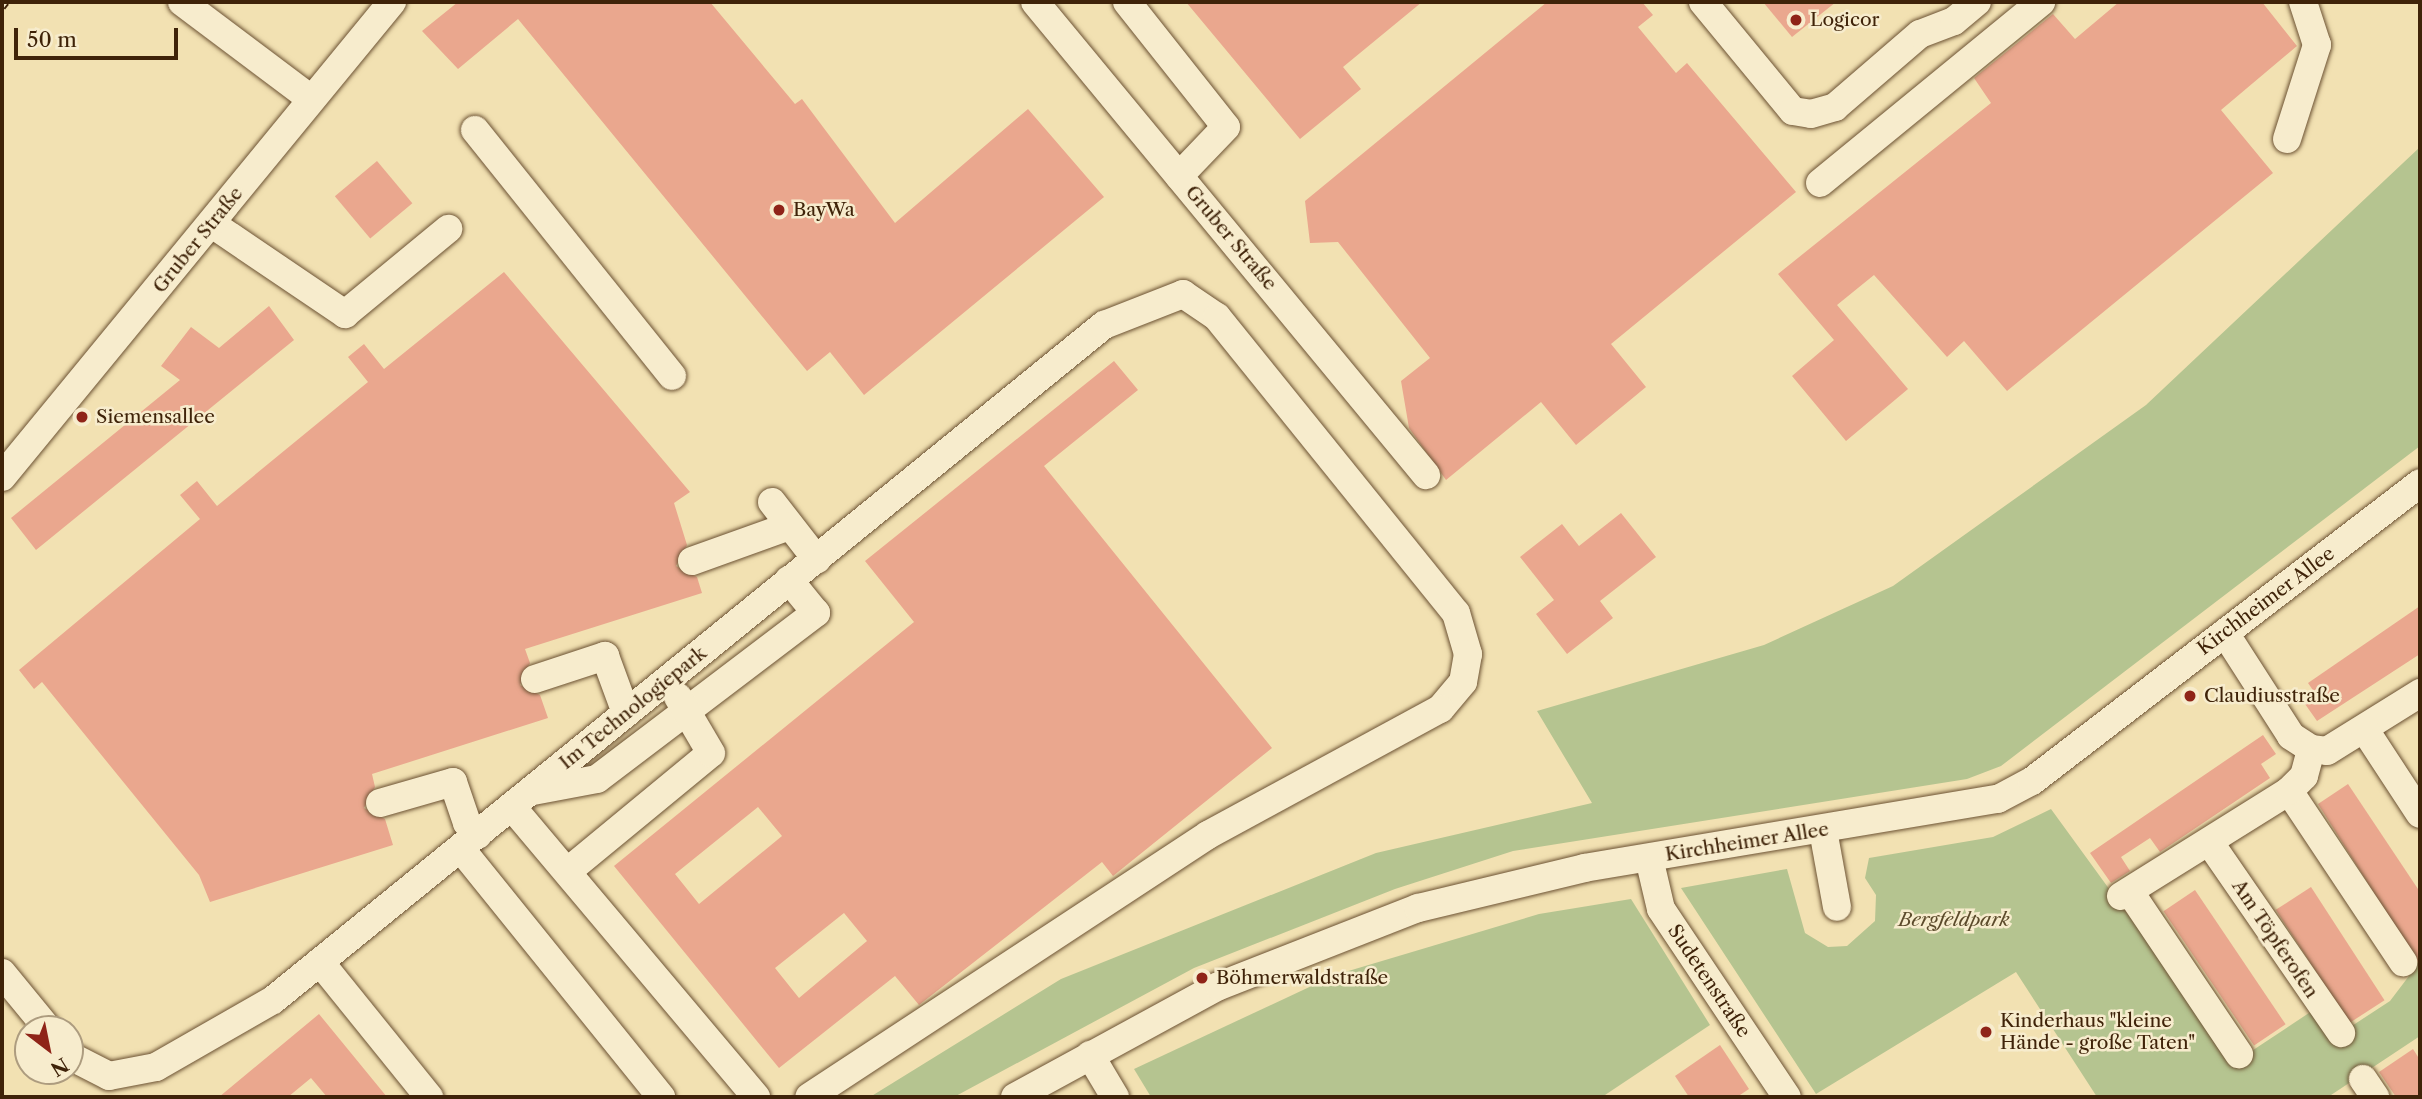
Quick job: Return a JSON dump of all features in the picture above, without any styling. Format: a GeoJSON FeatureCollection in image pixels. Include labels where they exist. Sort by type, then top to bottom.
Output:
{"type":"FeatureCollection","features":[{"type":"Feature","properties":{"kind":"street"},"geometry":{"type":"LineString","coordinates":[[182,2],[311,99]]}},
{"type":"Feature","properties":{"kind":"street","name":"Gruber Straße"},"geometry":{"type":"LineString","coordinates":[[2,477],[392,2]]}},
{"type":"Feature","properties":{"kind":"street","name":"Gruber Straße"},"geometry":{"type":"LineString","coordinates":[[1035,2],[1426,475]]}},
{"type":"Feature","properties":{"kind":"street"},"geometry":{"type":"LineString","coordinates":[[1127,2],[1226,127],[1179,176]]}},
{"type":"Feature","properties":{"kind":"street"},"geometry":{"type":"LineString","coordinates":[[1703,2],[1793,111],[1811,114],[1835,107],[1920,34],[1954,21],[1977,2]]}},
{"type":"Feature","properties":{"kind":"street"},"geometry":{"type":"LineString","coordinates":[[1820,183],[2041,2]]}},
{"type":"Feature","properties":{"kind":"street"},"geometry":{"type":"LineString","coordinates":[[2287,139],[2317,45],[2303,2]]}},
{"type":"Feature","properties":{"kind":"street"},"geometry":{"type":"LineString","coordinates":[[475,130],[672,376]]}},
{"type":"Feature","properties":{"kind":"street"},"geometry":{"type":"LineString","coordinates":[[212,224],[265,245],[345,314],[447,229]]}},
{"type":"Feature","properties":{"kind":"street","name":"Im Technologiepark"},"geometry":{"type":"LineString","coordinates":[[84,1066],[112,1086],[218,1037],[320,962],[470,842],[1104,326],[1183,294],[1217,317],[1456,613],[1468,654],[1463,682],[1440,709],[1208,835],[809,1097]]}},
{"type":"Feature","properties":{"kind":"street","name":"Kirchheimer Allee"},"geometry":{"type":"LineString","coordinates":[[1015,1097],[1219,986],[1418,908],[1496,886],[1998,799],[2032,781],[2420,483]]}},
{"type":"Feature","properties":{"kind":"street"},"geometry":{"type":"LineString","coordinates":[[772,502],[817,560]]}},
{"type":"Feature","properties":{"kind":"street"},"geometry":{"type":"LineString","coordinates":[[692,561],[790,526]]}},
{"type":"Feature","properties":{"kind":"street"},"geometry":{"type":"LineString","coordinates":[[756,1097],[568,871],[521,800],[597,779],[816,613],[789,580]]}},
{"type":"Feature","properties":{"kind":"street"},"geometry":{"type":"LineString","coordinates":[[2225,633],[2291,736],[2311,749],[2327,751],[2365,730],[2420,693]]}},
{"type":"Feature","properties":{"kind":"street"},"geometry":{"type":"LineString","coordinates":[[535,679],[605,656],[626,713]]}},
{"type":"Feature","properties":{"kind":"street"},"geometry":{"type":"LineString","coordinates":[[568,871],[710,753],[689,709],[666,681]]}},
{"type":"Feature","properties":{"kind":"street"},"geometry":{"type":"LineString","coordinates":[[2365,730],[2420,814]]}},
{"type":"Feature","properties":{"kind":"street"},"geometry":{"type":"LineString","coordinates":[[2239,1054],[2127,896],[2289,791],[2304,776],[2311,749]]}},
{"type":"Feature","properties":{"kind":"street"},"geometry":{"type":"LineString","coordinates":[[380,803],[453,782],[470,842],[661,1097]]}},
{"type":"Feature","properties":{"kind":"street"},"geometry":{"type":"LineString","coordinates":[[2289,791],[2403,962]]}},
{"type":"Feature","properties":{"kind":"street"},"geometry":{"type":"LineString","coordinates":[[1823,830],[1837,907]]}},
{"type":"Feature","properties":{"kind":"street","name":"Am Töpferofen"},"geometry":{"type":"LineString","coordinates":[[2210,843],[2341,1033]]}},
{"type":"Feature","properties":{"kind":"street","name":"Sudetenstraße"},"geometry":{"type":"LineString","coordinates":[[1649,858],[1661,909],[1787,1097]]}},
{"type":"Feature","properties":{"kind":"street"},"geometry":{"type":"LineString","coordinates":[[320,962],[429,1097]]}},
{"type":"Feature","properties":{"kind":"street"},"geometry":{"type":"LineString","coordinates":[[2,973],[36,1015]]}},
{"type":"Feature","properties":{"kind":"street"},"geometry":{"type":"LineString","coordinates":[[1090,1055],[1115,1097]]}},
{"type":"Feature","properties":{"kind":"green space"},"geometry":{"type":"Polygon","coordinates":[[[2420,147],[2420,446],[2001,766],[1967,779],[1513,851],[1395,889],[1194,968],[954,1097],[870,1097],[1061,979],[1376,853],[1592,803],[1537,711],[1764,645],[1893,586],[2146,405],[2420,147]]]}},
{"type":"Feature","properties":{"kind":"green space","name":"Bergfeldpark"},"geometry":{"type":"Polygon","coordinates":[[[2051,809],[2235,1062],[2315,1009],[2338,1035],[2390,1001],[2412,972],[2409,960],[2420,952],[2420,1036],[2328,1097],[2097,1097],[2016,972],[1816,1094],[1681,888],[1787,869],[1805,933],[1828,947],[1847,946],[1875,921],[1876,895],[1865,878],[1869,858],[1993,837],[2051,809]]]}},
{"type":"Feature","properties":{"kind":"green space"},"geometry":{"type":"Polygon","coordinates":[[[1631,899],[1710,1025],[1602,1097],[1151,1097],[1134,1069],[1335,975],[1539,914],[1631,899]]]}},
{"type":"Feature","properties":{"kind":"building","name":"BayWa"},"geometry":{"type":"Polygon","coordinates":[[[458,2],[710,2],[795,104],[802,99],[895,223],[1028,109],[1104,197],[864,395],[830,352],[807,371],[518,19],[458,69],[422,31],[458,2]]]}},
{"type":"Feature","properties":{"kind":"building"},"geometry":{"type":"Polygon","coordinates":[[[1186,2],[1422,2],[1343,67],[1361,89],[1300,139],[1186,2]]]}},
{"type":"Feature","properties":{"kind":"building"},"geometry":{"type":"Polygon","coordinates":[[[1547,2],[1642,2],[1653,15],[1638,27],[1676,73],[1687,63],[1796,192],[1611,344],[1646,387],[1576,445],[1541,402],[1446,480],[1409,428],[1401,381],[1430,358],[1338,242],[1310,243],[1305,201],[1547,2]]]}},
{"type":"Feature","properties":{"kind":"building","name":"Logicor"},"geometry":{"type":"Polygon","coordinates":[[[1763,2],[1836,2],[1792,37],[1763,2]]]}},
{"type":"Feature","properties":{"kind":"building"},"geometry":{"type":"Polygon","coordinates":[[[2119,2],[2262,2],[2297,46],[2221,110],[2273,173],[2007,391],[1964,341],[1947,357],[1874,275],[1837,305],[1908,389],[1846,441],[1792,376],[1834,340],[1778,274],[1991,103],[1974,78],[2053,14],[2075,39],[2119,2]]]}},
{"type":"Feature","properties":{"kind":"building"},"geometry":{"type":"Polygon","coordinates":[[[377,161],[412,203],[370,238],[335,196],[377,161]]]}},
{"type":"Feature","properties":{"kind":"building"},"geometry":{"type":"Polygon","coordinates":[[[504,272],[690,492],[674,503],[687,545],[676,566],[697,577],[702,593],[525,649],[530,663],[520,685],[540,695],[548,718],[372,774],[375,787],[364,808],[385,819],[393,845],[210,902],[199,875],[42,682],[34,689],[19,670],[200,519],[180,495],[197,481],[217,506],[368,382],[348,357],[364,344],[384,369],[504,272]]]}},
{"type":"Feature","properties":{"kind":"building"},"geometry":{"type":"Polygon","coordinates":[[[269,306],[294,340],[36,550],[11,518],[180,380],[161,366],[191,327],[219,348],[269,306]]]}},
{"type":"Feature","properties":{"kind":"building"},"geometry":{"type":"Polygon","coordinates":[[[1114,361],[1138,390],[1044,466],[1272,748],[1113,876],[1102,862],[919,1005],[895,976],[779,1068],[614,866],[914,622],[865,561],[1114,361]],[[758,807],[675,874],[699,904],[782,836],[758,807]],[[844,913],[775,968],[799,998],[867,941],[844,913]]]}},
{"type":"Feature","properties":{"kind":"building"},"geometry":{"type":"Polygon","coordinates":[[[1621,513],[1656,557],[1600,601],[1613,618],[1567,654],[1536,614],[1554,600],[1520,557],[1562,524],[1579,546],[1621,513]]]}},
{"type":"Feature","properties":{"kind":"building"},"geometry":{"type":"Polygon","coordinates":[[[2420,606],[2420,654],[2317,721],[2305,704],[2317,696],[2308,683],[2420,606]]]}},
{"type":"Feature","properties":{"kind":"building"},"geometry":{"type":"Polygon","coordinates":[[[2263,735],[2276,754],[2261,764],[2270,778],[2160,852],[2150,838],[2121,857],[2130,871],[2111,883],[2090,853],[2263,735]]]}},
{"type":"Feature","properties":{"kind":"building"},"geometry":{"type":"Polygon","coordinates":[[[2348,784],[2420,892],[2420,966],[2318,804],[2348,784]]]}},
{"type":"Feature","properties":{"kind":"building"},"geometry":{"type":"Polygon","coordinates":[[[2311,887],[2385,1000],[2349,1023],[2276,910],[2311,887]]]}},
{"type":"Feature","properties":{"kind":"building"},"geometry":{"type":"Polygon","coordinates":[[[2195,890],[2286,1024],[2254,1046],[2163,911],[2195,890]]]}},
{"type":"Feature","properties":{"kind":"building"},"geometry":{"type":"Polygon","coordinates":[[[319,1014],[387,1097],[327,1097],[311,1078],[288,1097],[219,1097],[319,1014]]]}},
{"type":"Feature","properties":{"kind":"building"},"geometry":{"type":"Polygon","coordinates":[[[1720,1045],[1749,1089],[1737,1097],[1689,1097],[1675,1076],[1720,1045]]]}},
{"type":"Feature","properties":{"kind":"building"},"geometry":{"type":"Polygon","coordinates":[[[2413,1049],[2420,1060],[2420,1097],[2396,1097],[2379,1072],[2413,1049]]]}},
{"type":"Feature","properties":{"kind":"railway"},"geometry":{"type":"LineString","coordinates":[[2,7],[6,2]]}},
{"type":"Feature","properties":{"kind":"place","name":"Logicor"},"geometry":{"type":"Point","coordinates":[1796,20]}},
{"type":"Feature","properties":{"kind":"place","name":"BayWa"},"geometry":{"type":"Point","coordinates":[779,210]}},
{"type":"Feature","properties":{"kind":"place","name":"Siemensallee"},"geometry":{"type":"Point","coordinates":[82,417]}},
{"type":"Feature","properties":{"kind":"place","name":"Claudiusstraße"},"geometry":{"type":"Point","coordinates":[2190,696]}},
{"type":"Feature","properties":{"kind":"place","name":"Böhmerwaldstraße"},"geometry":{"type":"Point","coordinates":[1202,978]}},
{"type":"Feature","properties":{"kind":"place","name":"Kinderhaus \"kleine Hände - große Taten\""},"geometry":{"type":"Point","coordinates":[1986,1032]}}]}
